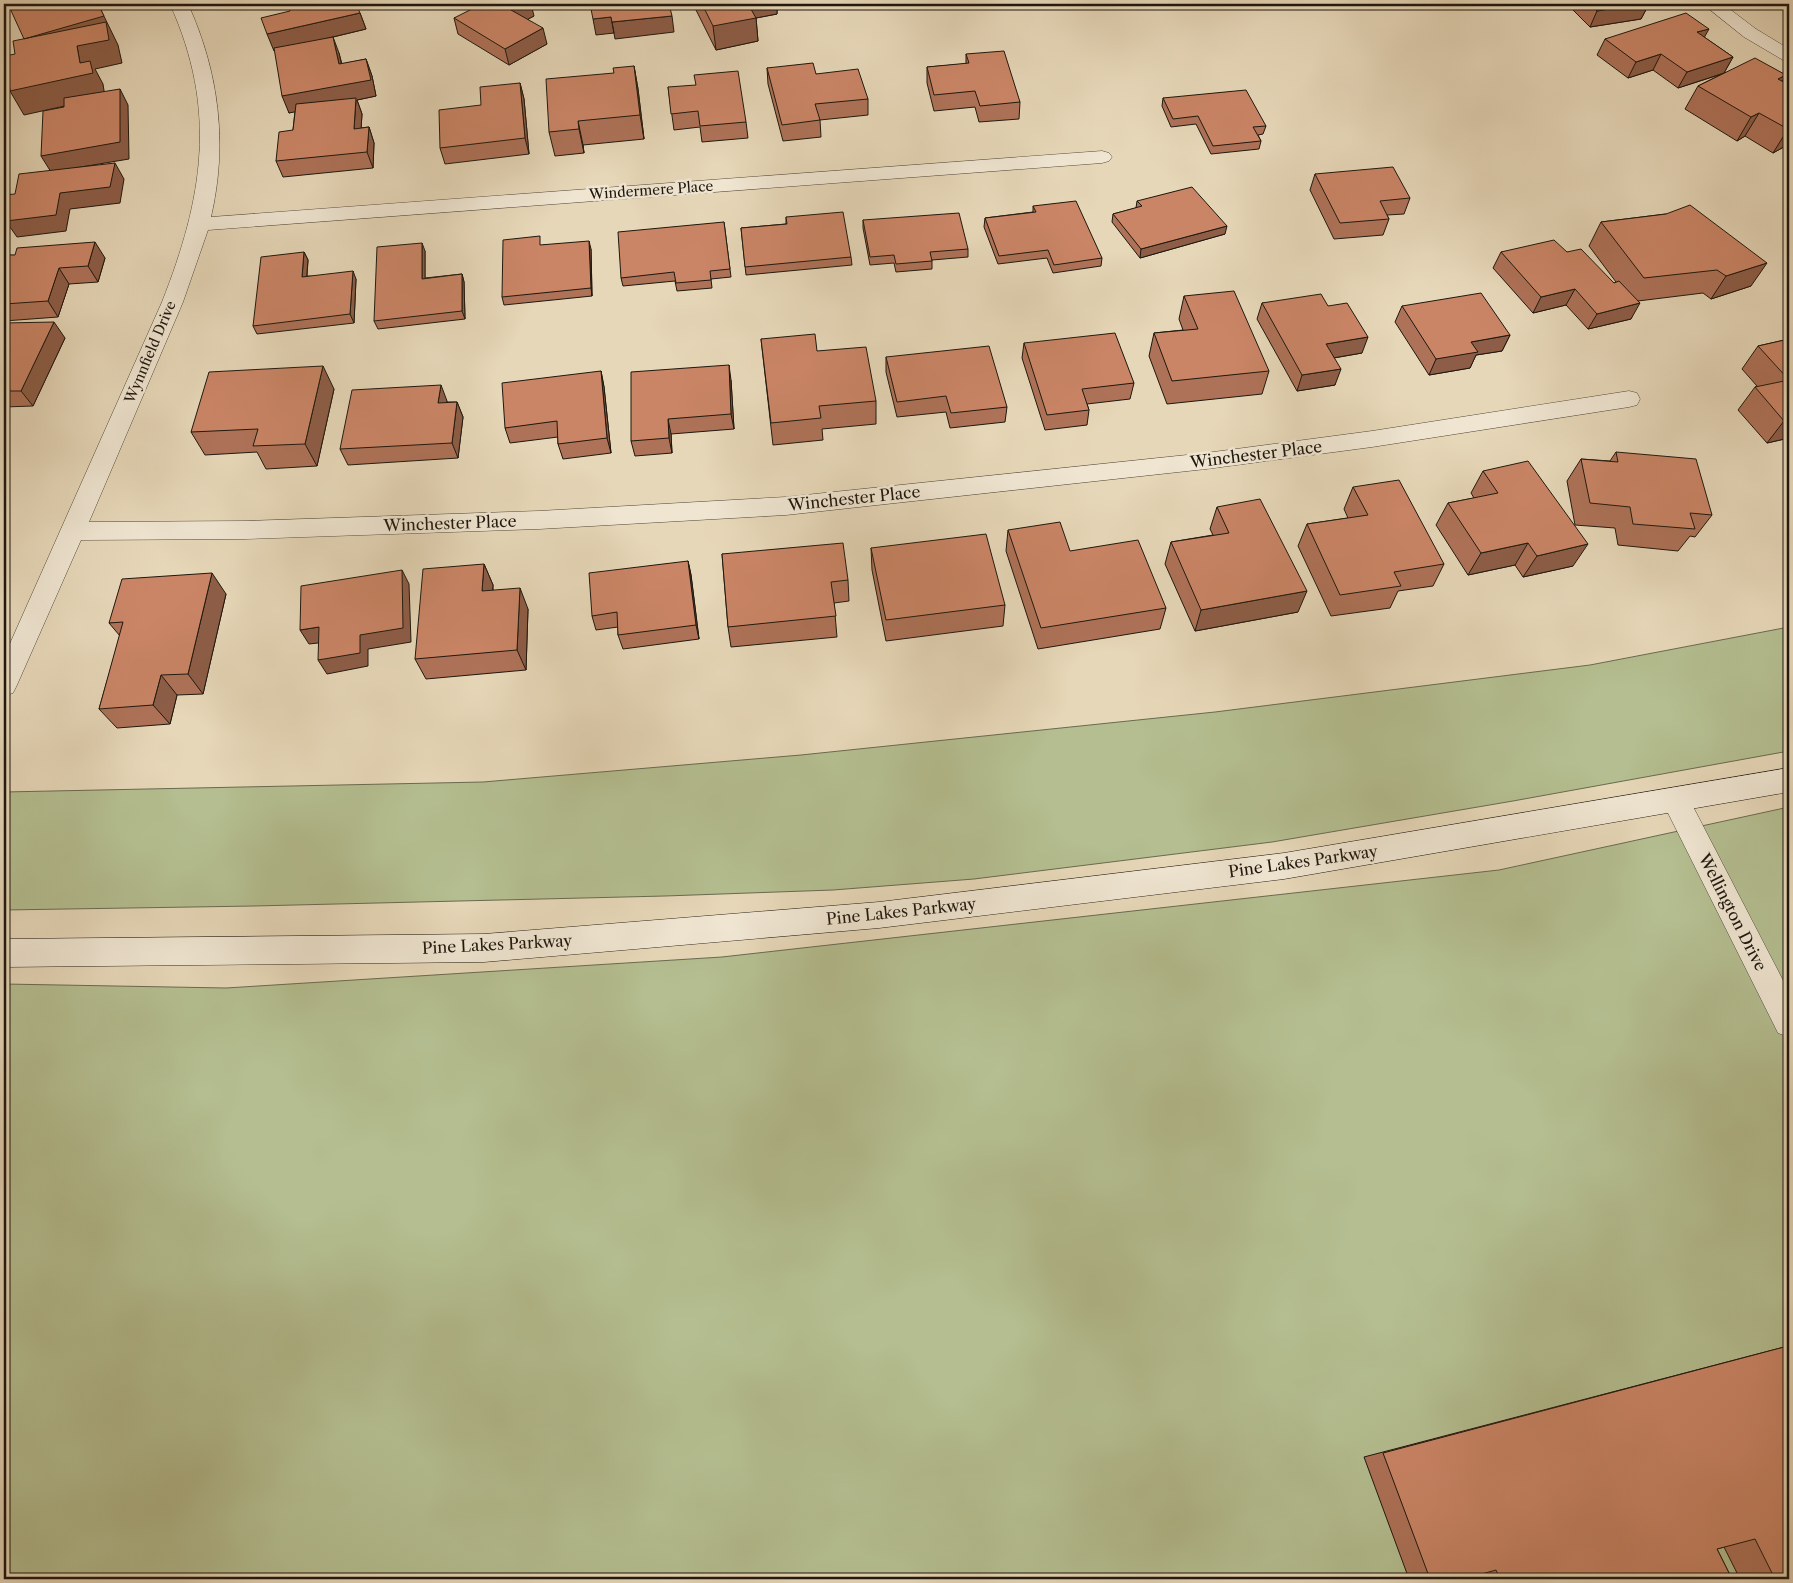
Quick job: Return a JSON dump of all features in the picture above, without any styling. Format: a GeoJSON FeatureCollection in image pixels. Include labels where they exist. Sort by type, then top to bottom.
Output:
{"type":"FeatureCollection","features":[{"type":"Feature","properties":{"kind":"street","name":"Wynnfield Drive"},"geometry":{"type":"LineString","coordinates":[[4,685],[73,531],[171,303],[199,224],[208,173],[210,131],[202,71],[195,41],[179,4]]}},
{"type":"Feature","properties":{"kind":"street"},"geometry":{"type":"LineString","coordinates":[[1712,4],[1750,33],[1789,56]]}},
{"type":"Feature","properties":{"kind":"street","name":"Windermere Place"},"geometry":{"type":"LineString","coordinates":[[199,224],[1102,157]]}},
{"type":"Feature","properties":{"kind":"street","name":"Winchester Place"},"geometry":{"type":"LineString","coordinates":[[73,531],[245,530],[519,520],[786,506],[1206,460],[1372,439],[1629,399]]}},
{"type":"Feature","properties":{"kind":"street","name":"Pine Lakes Parkway"},"geometry":{"type":"LineString","coordinates":[[4,953],[484,948],[879,915],[1284,866],[1789,780]]}},
{"type":"Feature","properties":{"kind":"street","name":"Wellington Drive"},"geometry":{"type":"LineString","coordinates":[[1676,800],[1789,1022]]}},
{"type":"Feature","properties":{"kind":"green space"},"geometry":{"type":"Polygon","coordinates":[[[1789,627],[1789,751],[1272,842],[974,879],[833,890],[254,906],[4,910],[4,792],[483,782],[801,755],[1215,712],[1590,665],[1789,627]]]}},
{"type":"Feature","properties":{"kind":"green space"},"geometry":{"type":"Polygon","coordinates":[[[1789,807],[1789,1579],[4,1579],[4,984],[226,988],[722,957],[1499,870],[1789,807]]]}},
{"type":"Feature","properties":{"kind":"building"},"geometry":{"type":"Polygon","coordinates":[[[8,4],[98,4],[104,16],[24,39],[8,4]]]}},
{"type":"Feature","properties":{"kind":"building"},"geometry":{"type":"Polygon","coordinates":[[[287,4],[356,4],[360,13],[267,34],[261,18],[290,11],[287,4]]]}},
{"type":"Feature","properties":{"kind":"building"},"geometry":{"type":"Polygon","coordinates":[[[482,4],[522,4],[511,10],[543,28],[505,49],[454,18],[482,4]]]}},
{"type":"Feature","properties":{"kind":"building"},"geometry":{"type":"Polygon","coordinates":[[[590,4],[669,4],[672,16],[612,22],[611,17],[593,19],[590,4]]]}},
{"type":"Feature","properties":{"kind":"building"},"geometry":{"type":"Polygon","coordinates":[[[702,4],[748,4],[756,18],[713,26],[702,4]]]}},
{"type":"Feature","properties":{"kind":"building"},"geometry":{"type":"Polygon","coordinates":[[[1590,4],[1643,4],[1597,11],[1590,4]]]}},
{"type":"Feature","properties":{"kind":"building"},"geometry":{"type":"Polygon","coordinates":[[[1686,13],[1709,29],[1697,32],[1733,57],[1687,72],[1661,54],[1636,62],[1605,39],[1686,13]]]}},
{"type":"Feature","properties":{"kind":"building"},"geometry":{"type":"Polygon","coordinates":[[[106,22],[109,40],[77,46],[80,63],[90,61],[93,73],[10,91],[5,56],[15,54],[13,41],[106,22]]]}},
{"type":"Feature","properties":{"kind":"building"},"geometry":{"type":"Polygon","coordinates":[[[333,37],[339,64],[366,59],[371,80],[282,96],[274,48],[333,37]]]}},
{"type":"Feature","properties":{"kind":"building"},"geometry":{"type":"Polygon","coordinates":[[[1004,51],[1020,102],[980,106],[975,91],[934,95],[927,67],[969,63],[966,54],[1004,51]]]}},
{"type":"Feature","properties":{"kind":"building"},"geometry":{"type":"Polygon","coordinates":[[[1755,58],[1786,75],[1778,79],[1789,85],[1788,129],[1759,113],[1751,117],[1698,86],[1755,58]]]}},
{"type":"Feature","properties":{"kind":"building"},"geometry":{"type":"Polygon","coordinates":[[[813,63],[816,74],[858,69],[868,99],[815,104],[820,120],[782,125],[767,68],[813,63]]]}},
{"type":"Feature","properties":{"kind":"building"},"geometry":{"type":"Polygon","coordinates":[[[634,66],[640,115],[578,121],[579,129],[549,132],[546,79],[614,73],[613,68],[634,66]]]}},
{"type":"Feature","properties":{"kind":"building"},"geometry":{"type":"Polygon","coordinates":[[[738,71],[746,122],[700,126],[698,111],[671,114],[668,87],[696,85],[694,75],[738,71]]]}},
{"type":"Feature","properties":{"kind":"building"},"geometry":{"type":"Polygon","coordinates":[[[520,83],[525,138],[440,148],[439,110],[481,105],[480,87],[520,83]]]}},
{"type":"Feature","properties":{"kind":"building"},"geometry":{"type":"Polygon","coordinates":[[[120,89],[120,142],[41,156],[43,111],[64,107],[64,98],[120,89]]]}},
{"type":"Feature","properties":{"kind":"building"},"geometry":{"type":"Polygon","coordinates":[[[1246,90],[1266,126],[1253,127],[1261,141],[1213,146],[1198,116],[1173,119],[1163,98],[1246,90]]]}},
{"type":"Feature","properties":{"kind":"building"},"geometry":{"type":"Polygon","coordinates":[[[356,98],[354,129],[369,127],[367,152],[276,161],[279,132],[293,130],[296,104],[356,98]]]}},
{"type":"Feature","properties":{"kind":"building"},"geometry":{"type":"Polygon","coordinates":[[[115,163],[110,187],[60,193],[56,215],[6,221],[9,210],[4,211],[4,195],[15,194],[19,174],[115,163]]]}},
{"type":"Feature","properties":{"kind":"building"},"geometry":{"type":"Polygon","coordinates":[[[1393,167],[1410,198],[1380,201],[1389,219],[1340,223],[1315,174],[1393,167]]]}},
{"type":"Feature","properties":{"kind":"building"},"geometry":{"type":"Polygon","coordinates":[[[1192,187],[1227,226],[1141,249],[1113,214],[1142,206],[1137,201],[1192,187]]]}},
{"type":"Feature","properties":{"kind":"building"},"geometry":{"type":"Polygon","coordinates":[[[1076,201],[1102,258],[1054,265],[1048,250],[999,256],[985,218],[1036,212],[1033,206],[1076,201]]]}},
{"type":"Feature","properties":{"kind":"building"},"geometry":{"type":"Polygon","coordinates":[[[1690,205],[1767,263],[1726,276],[1717,270],[1644,278],[1601,222],[1666,214],[1690,205]]]}},
{"type":"Feature","properties":{"kind":"building"},"geometry":{"type":"Polygon","coordinates":[[[843,212],[851,257],[745,267],[741,228],[787,224],[786,217],[843,212]]]}},
{"type":"Feature","properties":{"kind":"building"},"geometry":{"type":"Polygon","coordinates":[[[959,213],[968,249],[930,252],[932,261],[896,264],[894,255],[870,257],[863,220],[959,213]]]}},
{"type":"Feature","properties":{"kind":"building"},"geometry":{"type":"Polygon","coordinates":[[[724,222],[730,269],[710,271],[711,280],[676,283],[674,272],[621,278],[618,232],[724,222]]]}},
{"type":"Feature","properties":{"kind":"building"},"geometry":{"type":"Polygon","coordinates":[[[540,236],[540,245],[589,241],[591,288],[502,297],[503,240],[540,236]]]}},
{"type":"Feature","properties":{"kind":"building"},"geometry":{"type":"Polygon","coordinates":[[[1554,240],[1567,252],[1581,249],[1614,283],[1619,281],[1640,303],[1597,314],[1575,289],[1541,297],[1501,252],[1554,240]]]}},
{"type":"Feature","properties":{"kind":"building"},"geometry":{"type":"Polygon","coordinates":[[[95,242],[88,266],[59,268],[48,301],[4,304],[4,255],[15,255],[17,248],[95,242]]]}},
{"type":"Feature","properties":{"kind":"building"},"geometry":{"type":"Polygon","coordinates":[[[422,243],[422,279],[462,274],[462,311],[374,321],[377,247],[422,243]]]}},
{"type":"Feature","properties":{"kind":"building"},"geometry":{"type":"Polygon","coordinates":[[[304,252],[302,277],[353,271],[350,314],[253,326],[261,257],[304,252]]]}},
{"type":"Feature","properties":{"kind":"building"},"geometry":{"type":"Polygon","coordinates":[[[1234,291],[1269,371],[1172,381],[1154,333],[1198,329],[1184,296],[1234,291]]]}},
{"type":"Feature","properties":{"kind":"building"},"geometry":{"type":"Polygon","coordinates":[[[1481,293],[1510,335],[1471,342],[1478,352],[1436,359],[1402,306],[1481,293]]]}},
{"type":"Feature","properties":{"kind":"building"},"geometry":{"type":"Polygon","coordinates":[[[1321,294],[1328,306],[1347,303],[1368,337],[1326,344],[1341,369],[1302,375],[1262,303],[1321,294]]]}},
{"type":"Feature","properties":{"kind":"building"},"geometry":{"type":"Polygon","coordinates":[[[54,322],[21,391],[4,391],[4,323],[54,322]]]}},
{"type":"Feature","properties":{"kind":"building"},"geometry":{"type":"Polygon","coordinates":[[[1115,333],[1134,383],[1082,389],[1089,410],[1047,415],[1024,343],[1115,333]]]}},
{"type":"Feature","properties":{"kind":"building"},"geometry":{"type":"Polygon","coordinates":[[[815,334],[817,351],[866,347],[876,401],[819,406],[821,418],[771,423],[761,339],[815,334]]]}},
{"type":"Feature","properties":{"kind":"building"},"geometry":{"type":"Polygon","coordinates":[[[1789,339],[1789,380],[1758,346],[1789,339]]]}},
{"type":"Feature","properties":{"kind":"building"},"geometry":{"type":"Polygon","coordinates":[[[989,346],[1007,407],[951,413],[946,396],[897,402],[886,357],[989,346]]]}},
{"type":"Feature","properties":{"kind":"building"},"geometry":{"type":"Polygon","coordinates":[[[729,365],[731,414],[668,419],[669,438],[631,441],[631,372],[729,365]]]}},
{"type":"Feature","properties":{"kind":"building"},"geometry":{"type":"Polygon","coordinates":[[[323,366],[305,444],[253,446],[258,429],[191,432],[209,372],[323,366]]]}},
{"type":"Feature","properties":{"kind":"building"},"geometry":{"type":"Polygon","coordinates":[[[601,371],[607,438],[558,444],[557,421],[505,428],[502,383],[601,371]]]}},
{"type":"Feature","properties":{"kind":"building"},"geometry":{"type":"Polygon","coordinates":[[[1789,380],[1789,420],[1784,421],[1755,387],[1789,380]]]}},
{"type":"Feature","properties":{"kind":"building"},"geometry":{"type":"Polygon","coordinates":[[[441,385],[438,403],[457,402],[452,443],[340,449],[352,390],[441,385]]]}},
{"type":"Feature","properties":{"kind":"building"},"geometry":{"type":"Polygon","coordinates":[[[1616,452],[1696,459],[1712,515],[1690,513],[1695,529],[1633,524],[1630,507],[1590,503],[1581,459],[1618,462],[1616,452]]]}},
{"type":"Feature","properties":{"kind":"building"},"geometry":{"type":"Polygon","coordinates":[[[1528,461],[1588,544],[1537,556],[1528,543],[1481,553],[1448,503],[1498,493],[1483,471],[1528,461]]]}},
{"type":"Feature","properties":{"kind":"building"},"geometry":{"type":"Polygon","coordinates":[[[1399,480],[1444,564],[1394,572],[1401,586],[1340,595],[1307,524],[1368,515],[1353,487],[1399,480]]]}},
{"type":"Feature","properties":{"kind":"building"},"geometry":{"type":"Polygon","coordinates":[[[1260,499],[1307,591],[1201,610],[1171,542],[1229,533],[1217,507],[1260,499]]]}},
{"type":"Feature","properties":{"kind":"building"},"geometry":{"type":"Polygon","coordinates":[[[1060,522],[1070,551],[1138,540],[1166,608],[1041,628],[1008,530],[1060,522]]]}},
{"type":"Feature","properties":{"kind":"building"},"geometry":{"type":"Polygon","coordinates":[[[986,534],[1005,605],[886,620],[871,548],[986,534]]]}},
{"type":"Feature","properties":{"kind":"building"},"geometry":{"type":"Polygon","coordinates":[[[843,543],[848,580],[831,582],[836,616],[728,627],[722,554],[843,543]]]}},
{"type":"Feature","properties":{"kind":"building"},"geometry":{"type":"Polygon","coordinates":[[[688,561],[696,625],[618,635],[617,612],[592,616],[589,573],[688,561]]]}},
{"type":"Feature","properties":{"kind":"building"},"geometry":{"type":"Polygon","coordinates":[[[484,564],[482,591],[520,588],[517,650],[415,659],[423,569],[484,564]]]}},
{"type":"Feature","properties":{"kind":"building"},"geometry":{"type":"Polygon","coordinates":[[[402,570],[403,628],[360,635],[360,653],[318,660],[319,627],[300,630],[301,586],[402,570]]]}},
{"type":"Feature","properties":{"kind":"building"},"geometry":{"type":"Polygon","coordinates":[[[212,573],[188,674],[161,675],[153,705],[99,709],[123,622],[109,623],[122,579],[212,573]]]}},
{"type":"Feature","properties":{"kind":"building"},"geometry":{"type":"Polygon","coordinates":[[[1788,1346],[1789,1579],[1775,1579],[1755,1539],[1717,1549],[1732,1579],[1617,1579],[1614,1574],[1595,1579],[1500,1579],[1496,1570],[1464,1579],[1430,1579],[1383,1453],[1788,1346]]]}}]}
